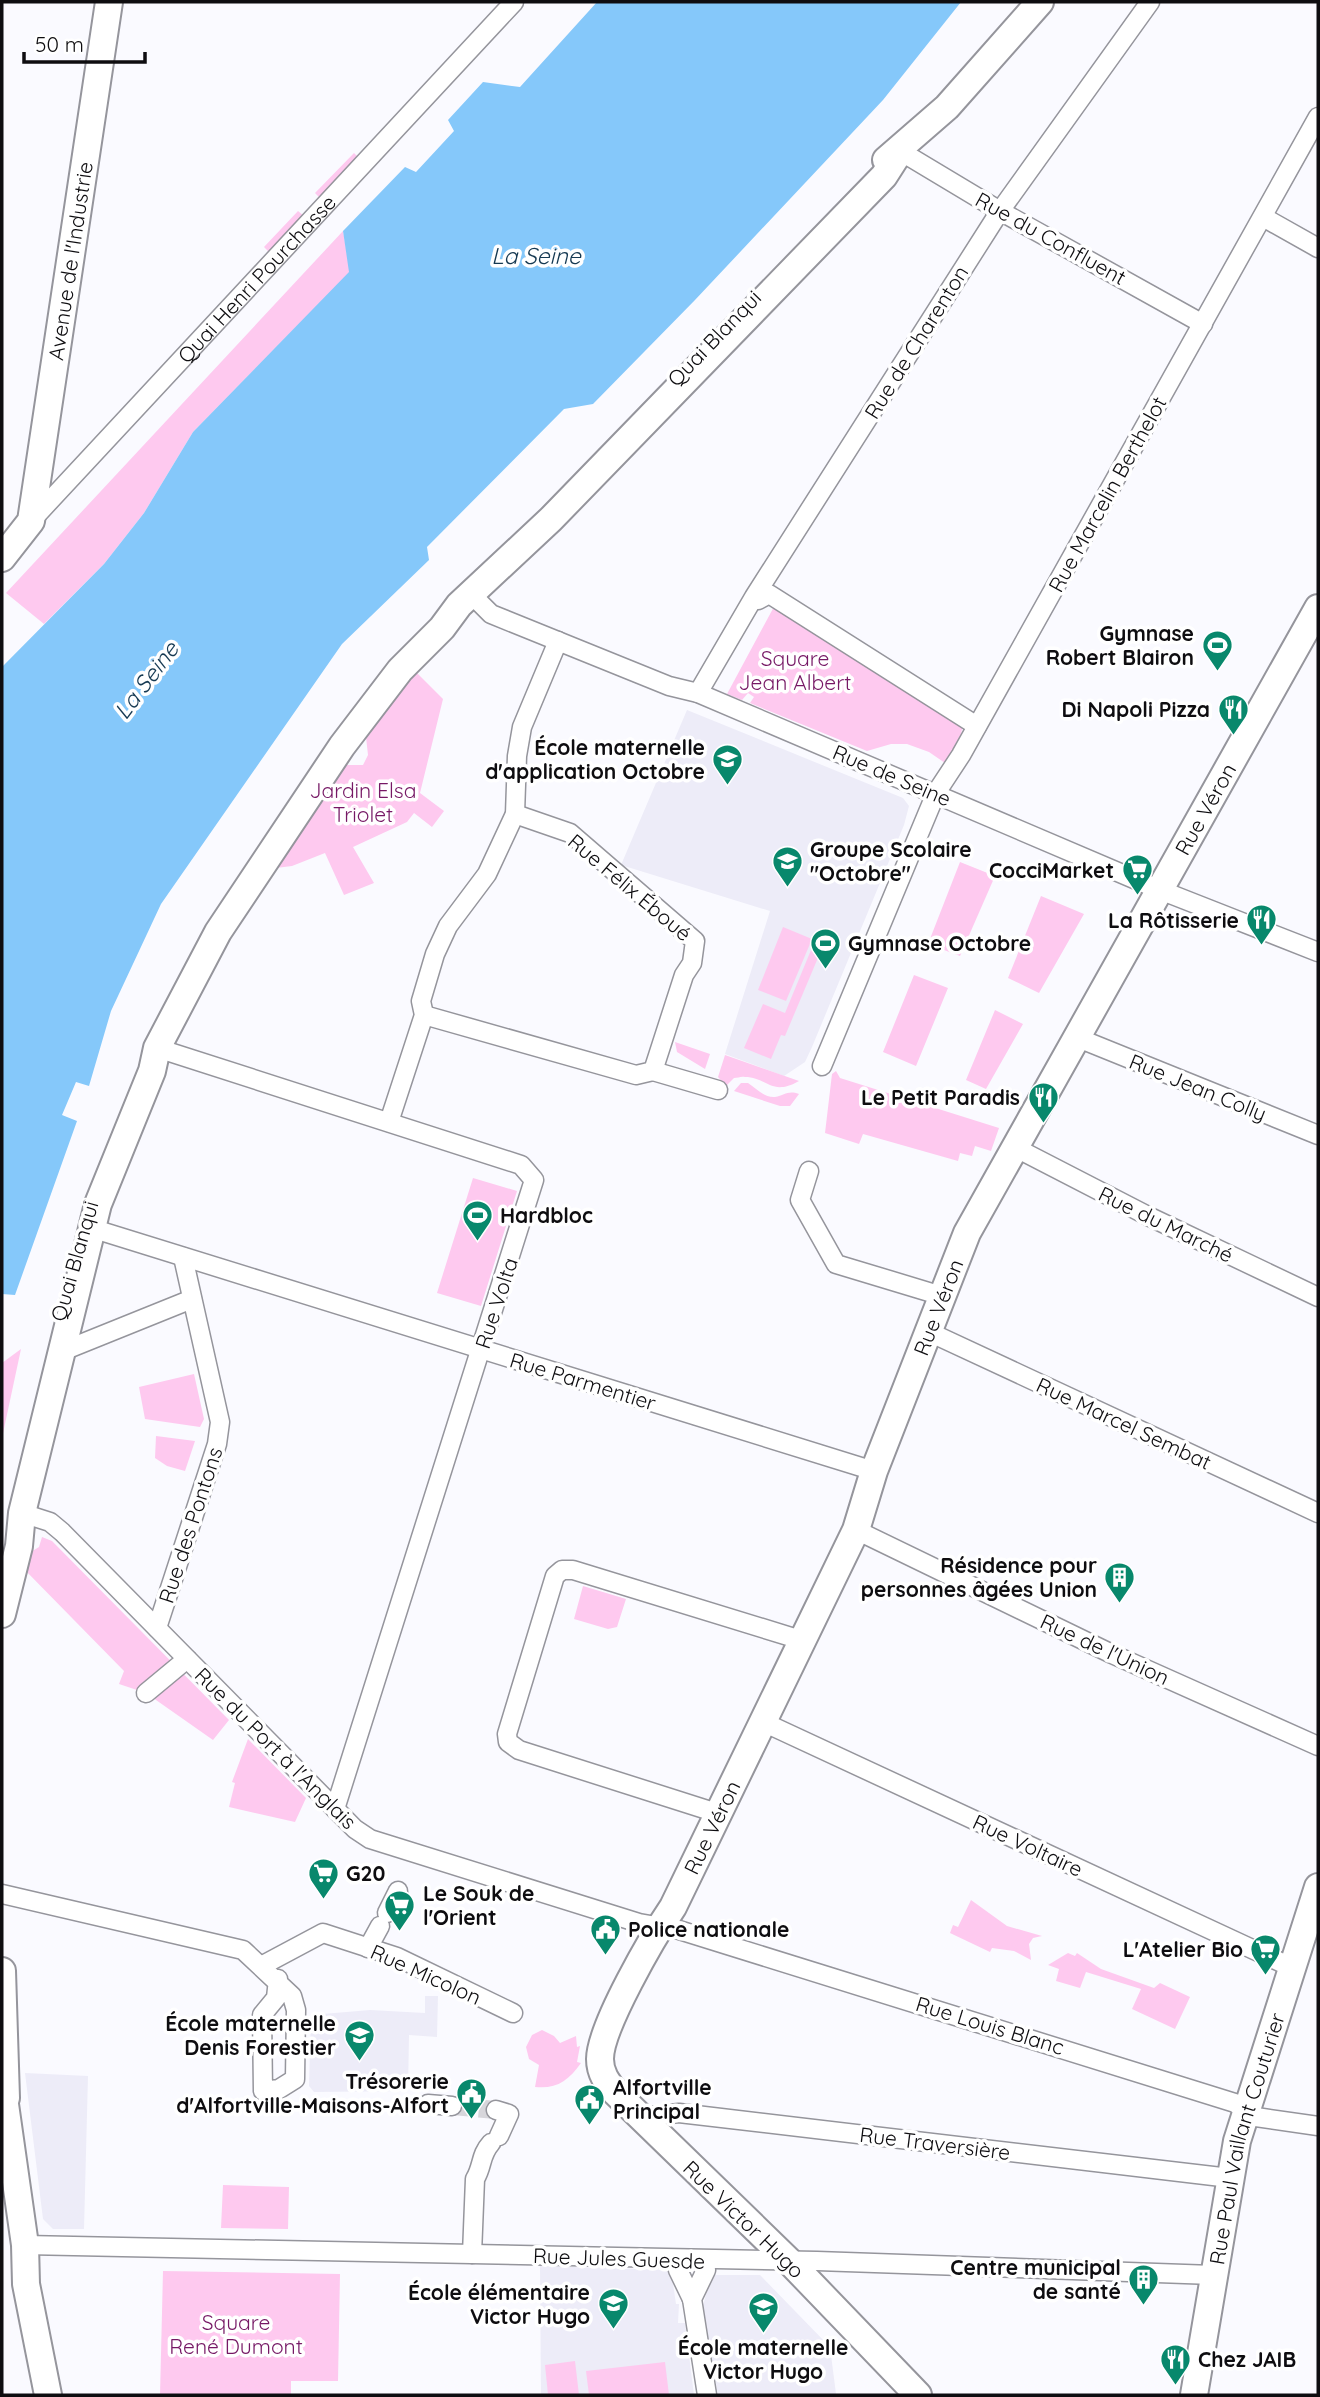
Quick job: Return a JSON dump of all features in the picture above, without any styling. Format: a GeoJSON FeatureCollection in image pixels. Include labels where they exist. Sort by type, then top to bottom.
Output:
{"type":"FeatureCollection","features":[{"type":"Feature","properties":{"kind":"main road","name":"Avenue de l'Industrie"},"geometry":{"type":"LineString","coordinates":[[32,521],[109,2]]}},
{"type":"Feature","properties":{"kind":"main road","name":"Quai Blanqui"},"geometry":{"type":"LineString","coordinates":[[935,115],[945,92],[1026,2]]}},
{"type":"Feature","properties":{"kind":"main road","name":"Quai Blanqui"},"geometry":{"type":"LineString","coordinates":[[2,1615],[19,1546],[22,1513],[64,1351],[91,1228],[152,1071],[158,1048],[195,970],[195,952],[203,934],[368,690],[437,618],[465,599],[535,531],[539,519],[566,489],[875,168],[900,151],[935,115],[947,107],[1040,2]]}},
{"type":"Feature","properties":{"kind":"main road","name":"Quai Henri Pourchasse"},"geometry":{"type":"LineString","coordinates":[[2,558],[32,521]]}},
{"type":"Feature","properties":{"kind":"main road","name":"Rue Véron"},"geometry":{"type":"LineString","coordinates":[[607,2031],[659,1927],[673,1906],[856,1530],[874,1471],[967,1233],[1318,608]]}},
{"type":"Feature","properties":{"kind":"main road","name":"Quai Blanqui"},"geometry":{"type":"LineString","coordinates":[[29,1487],[37,1397],[81,1225],[140,1066],[158,1048]]}},
{"type":"Feature","properties":{"kind":"main road","name":"Quai Blanqui"},"geometry":{"type":"LineString","coordinates":[[2,1557],[5,1542],[22,1513]]}},
{"type":"Feature","properties":{"kind":"main road","name":"Rue Paul Vaillant Couturier"},"geometry":{"type":"LineString","coordinates":[[1194,2395],[1230,2178],[1246,2110],[1318,1887]]}},
{"type":"Feature","properties":{"kind":"main road"},"geometry":{"type":"LineString","coordinates":[[2,1971],[4,2091],[25,2245],[26,2284],[48,2395]]}},
{"type":"Feature","properties":{"kind":"main road","name":"Rue Victor Hugo"},"geometry":{"type":"LineString","coordinates":[[607,2031],[601,2045],[601,2071],[616,2093],[790,2262],[918,2395]]}},
{"type":"Feature","properties":{"kind":"main road"},"geometry":{"type":"LineString","coordinates":[[25,2245],[41,2281],[61,2395]]}},
{"type":"Feature","properties":{"kind":"street","name":"Quai Henri Pourchasse"},"geometry":{"type":"LineString","coordinates":[[32,521],[514,2]]}},
{"type":"Feature","properties":{"kind":"street","name":"Rue de Charenton"},"geometry":{"type":"LineString","coordinates":[[698,694],[754,597],[1000,211],[1150,2]]}},
{"type":"Feature","properties":{"kind":"street","name":"Rue Marcelin Berthelot"},"geometry":{"type":"LineString","coordinates":[[822,1066],[936,793],[977,726],[1318,117]]}},
{"type":"Feature","properties":{"kind":"street","name":"Rue du Confluent"},"geometry":{"type":"LineString","coordinates":[[900,151],[1000,211],[1203,324]]}},
{"type":"Feature","properties":{"kind":"street"},"geometry":{"type":"LineString","coordinates":[[1262,217],[1318,248]]}},
{"type":"Feature","properties":{"kind":"street"},"geometry":{"type":"LineString","coordinates":[[758,600],[769,594],[977,726]]}},
{"type":"Feature","properties":{"kind":"street","name":"Rue de Seine"},"geometry":{"type":"LineString","coordinates":[[465,599],[491,614],[669,686],[698,694],[1160,890],[1318,952]]}},
{"type":"Feature","properties":{"kind":"street"},"geometry":{"type":"LineString","coordinates":[[389,1122],[424,1015],[421,1001],[435,954],[453,919],[486,874],[515,814],[517,756],[522,727],[558,641]]}},
{"type":"Feature","properties":{"kind":"street","name":"Rue Félix Éboué"},"geometry":{"type":"LineString","coordinates":[[515,814],[570,833],[695,941],[692,963],[684,975],[653,1071]]}},
{"type":"Feature","properties":{"kind":"street"},"geometry":{"type":"LineString","coordinates":[[424,1015],[636,1075],[653,1071],[718,1090]]}},
{"type":"Feature","properties":{"kind":"street","name":"Rue Jean Colly"},"geometry":{"type":"LineString","coordinates":[[1078,1038],[1318,1135]]}},
{"type":"Feature","properties":{"kind":"street","name":"Rue Volta"},"geometry":{"type":"LineString","coordinates":[[158,1048],[521,1165],[534,1180],[335,1809]]}},
{"type":"Feature","properties":{"kind":"street","name":"Rue du Marché"},"geometry":{"type":"LineString","coordinates":[[1016,1148],[1148,1216],[1318,1297]]}},
{"type":"Feature","properties":{"kind":"street"},"geometry":{"type":"LineString","coordinates":[[809,1171],[800,1200],[836,1264],[942,1296]]}},
{"type":"Feature","properties":{"kind":"street","name":"Rue Parmentier"},"geometry":{"type":"LineString","coordinates":[[91,1228],[874,1471]]}},
{"type":"Feature","properties":{"kind":"street","name":"Rue des Pontons"},"geometry":{"type":"LineString","coordinates":[[157,1628],[217,1444],[220,1422],[183,1257]]}},
{"type":"Feature","properties":{"kind":"street"},"geometry":{"type":"LineString","coordinates":[[64,1351],[191,1298]]}},
{"type":"Feature","properties":{"kind":"street","name":"Rue Marcel Sembat"},"geometry":{"type":"LineString","coordinates":[[929,1332],[1318,1513]]}},
{"type":"Feature","properties":{"kind":"street","name":"Rue du Port à l'Anglais"},"geometry":{"type":"LineString","coordinates":[[22,1513],[50,1522],[62,1532],[335,1809],[370,1839],[626,1920],[659,1927]]}},
{"type":"Feature","properties":{"kind":"street","name":"Rue de l'Union"},"geometry":{"type":"LineString","coordinates":[[856,1530],[1112,1654],[1318,1746]]}},
{"type":"Feature","properties":{"kind":"street"},"geometry":{"type":"LineString","coordinates":[[718,1813],[519,1750],[508,1742],[507,1734],[555,1576],[562,1570],[573,1570],[802,1640]]}},
{"type":"Feature","properties":{"kind":"street"},"geometry":{"type":"LineString","coordinates":[[146,1693],[187,1660]]}},
{"type":"Feature","properties":{"kind":"street","name":"Rue Voltaire"},"geometry":{"type":"LineString","coordinates":[[763,1722],[1293,1968]]}},
{"type":"Feature","properties":{"kind":"street"},"geometry":{"type":"LineString","coordinates":[[368,1948],[398,1891]]}},
{"type":"Feature","properties":{"kind":"street"},"geometry":{"type":"LineString","coordinates":[[2,1895],[243,1950],[263,1965],[278,1979],[292,1996],[296,2010],[295,2079],[279,2089],[263,2091],[262,2015],[276,1998],[278,1979]]}},
{"type":"Feature","properties":{"kind":"street","name":"Rue Louis Blanc"},"geometry":{"type":"LineString","coordinates":[[659,1927],[679,1930],[1235,2102],[1256,2117],[1318,2126]]}},
{"type":"Feature","properties":{"kind":"street","name":"Rue Micolon"},"geometry":{"type":"LineString","coordinates":[[263,1965],[323,1933],[397,1957],[513,2013]]}},
{"type":"Feature","properties":{"kind":"street"},"geometry":{"type":"LineString","coordinates":[[428,2104],[452,2106]]}},
{"type":"Feature","properties":{"kind":"street"},"geometry":{"type":"LineString","coordinates":[[472,2254],[475,2179],[481,2170],[482,2152],[495,2140],[509,2113],[496,2110]]}},
{"type":"Feature","properties":{"kind":"street","name":"Rue Traversière"},"geometry":{"type":"LineString","coordinates":[[641,2117],[679,2113],[1230,2178]]}},
{"type":"Feature","properties":{"kind":"street","name":"Rue Jules Guesde"},"geometry":{"type":"LineString","coordinates":[[25,2245],[790,2262],[1213,2275]]}},
{"type":"Feature","properties":{"kind":"street"},"geometry":{"type":"LineString","coordinates":[[678,2270],[692,2299],[707,2395]]}},
{"type":"Feature","properties":{"kind":"street"},"geometry":{"type":"LineString","coordinates":[[692,2299],[706,2270]]}},
{"type":"Feature","properties":{"kind":"shaded area","name":"Groupe Scolaire \"Octobre\""},"geometry":{"type":"Polygon","coordinates":[[[687,710],[903,798],[909,806],[904,825],[812,1047],[805,1062],[784,1076],[725,1054],[770,911],[621,865],[687,710]]]}},
{"type":"Feature","properties":{"kind":"shaded area","name":"École maternelle Denis Forestier"},"geometry":{"type":"Polygon","coordinates":[[[425,1996],[438,1996],[437,2037],[409,2035],[408,2091],[314,2092],[309,2086],[311,2015],[370,2010],[425,2013],[425,1996]]]}},
{"type":"Feature","properties":{"kind":"shaded area"},"geometry":{"type":"Polygon","coordinates":[[[25,2073],[88,2076],[84,2229],[53,2229],[43,2219],[25,2073]]]}},
{"type":"Feature","properties":{"kind":"shaded area","name":"École élémentaire Victor Hugo"},"geometry":{"type":"Polygon","coordinates":[[[540,2266],[671,2270],[676,2304],[679,2304],[678,2323],[685,2323],[694,2395],[541,2395],[540,2266]]]}},
{"type":"Feature","properties":{"kind":"shaded area","name":"École maternelle Victor Hugo"},"geometry":{"type":"Polygon","coordinates":[[[711,2275],[760,2275],[830,2347],[836,2394],[718,2395],[703,2306],[711,2275]]]}},
{"type":"Feature","properties":{"kind":"green space"},"geometry":{"type":"Polygon","coordinates":[[[354,153],[359,158],[321,199],[315,193],[354,153]]]}},
{"type":"Feature","properties":{"kind":"green space"},"geometry":{"type":"Polygon","coordinates":[[[298,211],[304,216],[270,253],[264,247],[298,211]]]}},
{"type":"Feature","properties":{"kind":"green space"},"geometry":{"type":"Polygon","coordinates":[[[343,231],[350,272],[193,432],[144,513],[104,564],[44,624],[6,593],[343,231]]]}},
{"type":"Feature","properties":{"kind":"green space","name":"Square Jean Albert"},"geometry":{"type":"Polygon","coordinates":[[[776,603],[964,720],[961,734],[945,763],[929,752],[907,744],[891,744],[867,751],[750,703],[754,697],[748,693],[742,700],[727,694],[776,603]]]}},
{"type":"Feature","properties":{"kind":"green space","name":"Jardin Elsa Triolet"},"geometry":{"type":"Polygon","coordinates":[[[417,673],[443,699],[420,793],[444,811],[432,827],[414,813],[407,822],[353,847],[374,883],[344,895],[325,853],[292,866],[276,868],[344,765],[363,765],[368,755],[366,737],[395,696],[417,673]]]}},
{"type":"Feature","properties":{"kind":"green space"},"geometry":{"type":"Polygon","coordinates":[[[960,862],[995,876],[960,956],[928,944],[960,862]]]}},
{"type":"Feature","properties":{"kind":"green space"},"geometry":{"type":"Polygon","coordinates":[[[1041,896],[1084,914],[1039,993],[1008,978],[1041,896]]]}},
{"type":"Feature","properties":{"kind":"green space"},"geometry":{"type":"Polygon","coordinates":[[[783,927],[812,939],[786,1001],[758,990],[783,927]]]}},
{"type":"Feature","properties":{"kind":"green space"},"geometry":{"type":"Polygon","coordinates":[[[811,950],[820,953],[785,1036],[781,1035],[771,1059],[744,1048],[763,1004],[785,1013],[811,950]]]}},
{"type":"Feature","properties":{"kind":"green space"},"geometry":{"type":"Polygon","coordinates":[[[914,975],[948,988],[916,1066],[883,1052],[914,975]]]}},
{"type":"Feature","properties":{"kind":"green space"},"geometry":{"type":"Polygon","coordinates":[[[995,1010],[1023,1024],[986,1089],[966,1080],[995,1010]]]}},
{"type":"Feature","properties":{"kind":"green space"},"geometry":{"type":"Polygon","coordinates":[[[675,1042],[710,1054],[705,1069],[677,1052],[675,1042]]]}},
{"type":"Feature","properties":{"kind":"green space"},"geometry":{"type":"Polygon","coordinates":[[[725,1055],[799,1081],[775,1087],[742,1077],[734,1078],[726,1086],[718,1077],[725,1055]]]}},
{"type":"Feature","properties":{"kind":"green space"},"geometry":{"type":"Polygon","coordinates":[[[836,1071],[840,1078],[999,1128],[991,1151],[975,1146],[972,1156],[960,1153],[958,1161],[863,1134],[859,1144],[825,1133],[832,1074],[836,1071]]]}},
{"type":"Feature","properties":{"kind":"green space"},"geometry":{"type":"Polygon","coordinates":[[[741,1083],[748,1083],[771,1097],[799,1094],[790,1106],[780,1106],[734,1091],[741,1083]]]}},
{"type":"Feature","properties":{"kind":"green space","name":"Hardbloc"},"geometry":{"type":"Polygon","coordinates":[[[473,1178],[517,1191],[481,1306],[437,1293],[473,1178]]]}},
{"type":"Feature","properties":{"kind":"green space"},"geometry":{"type":"Polygon","coordinates":[[[21,1349],[2,1438],[2,1363],[21,1349]]]}},
{"type":"Feature","properties":{"kind":"green space"},"geometry":{"type":"Polygon","coordinates":[[[194,1374],[204,1419],[200,1427],[145,1419],[139,1387],[194,1374]]]}},
{"type":"Feature","properties":{"kind":"green space"},"geometry":{"type":"Polygon","coordinates":[[[156,1436],[195,1441],[185,1471],[167,1466],[155,1458],[156,1436]]]}},
{"type":"Feature","properties":{"kind":"green space"},"geometry":{"type":"Polygon","coordinates":[[[42,1537],[52,1541],[229,1720],[213,1740],[146,1693],[119,1684],[124,1671],[22,1567],[26,1555],[39,1547],[42,1537]]]}},
{"type":"Feature","properties":{"kind":"green space"},"geometry":{"type":"Polygon","coordinates":[[[583,1586],[626,1599],[617,1627],[608,1629],[574,1619],[583,1586]]]}},
{"type":"Feature","properties":{"kind":"green space"},"geometry":{"type":"Polygon","coordinates":[[[248,1739],[306,1798],[295,1822],[229,1807],[235,1783],[232,1782],[248,1739]]]}},
{"type":"Feature","properties":{"kind":"green space"},"geometry":{"type":"Polygon","coordinates":[[[971,1900],[1007,1926],[1042,1936],[1033,1938],[1029,1944],[1031,1960],[1014,1951],[992,1948],[990,1952],[950,1933],[953,1925],[958,1927],[971,1900]]]}},
{"type":"Feature","properties":{"kind":"green space"},"geometry":{"type":"Polygon","coordinates":[[[1068,1953],[1075,1956],[1077,1953],[1101,1969],[1154,1988],[1160,1983],[1190,1997],[1175,2029],[1132,2009],[1141,1989],[1086,1972],[1080,1988],[1056,1981],[1059,1969],[1048,1965],[1068,1953]]]}},
{"type":"Feature","properties":{"kind":"green space"},"geometry":{"type":"Polygon","coordinates":[[[542,2030],[554,2036],[560,2043],[576,2036],[577,2047],[580,2046],[577,2062],[581,2063],[561,2083],[550,2087],[535,2087],[539,2065],[529,2059],[526,2047],[532,2035],[542,2030]]]}},
{"type":"Feature","properties":{"kind":"green space"},"geometry":{"type":"Polygon","coordinates":[[[223,2185],[289,2187],[288,2229],[221,2228],[223,2185]]]}},
{"type":"Feature","properties":{"kind":"green space","name":"Square René Dumont"},"geometry":{"type":"Polygon","coordinates":[[[163,2271],[340,2274],[338,2381],[291,2381],[291,2395],[160,2395],[163,2271]]]}},
{"type":"Feature","properties":{"kind":"green space"},"geometry":{"type":"Polygon","coordinates":[[[575,2361],[579,2395],[548,2395],[545,2365],[575,2361]]]}},
{"type":"Feature","properties":{"kind":"green space"},"geometry":{"type":"Polygon","coordinates":[[[665,2362],[669,2395],[589,2395],[586,2371],[665,2362]]]}},
{"type":"Feature","properties":{"kind":"water","name":"La Seine"},"geometry":{"type":"Polygon","coordinates":[[[597,2],[961,2],[883,100],[695,300],[593,404],[564,409],[427,547],[429,560],[342,644],[161,904],[111,1011],[89,1086],[76,1082],[62,1115],[77,1121],[15,1295],[2,1294],[2,667],[104,564],[144,513],[193,432],[349,272],[343,231],[405,167],[416,172],[454,131],[448,120],[483,82],[520,87],[597,2]]]}},
{"type":"Feature","properties":{"kind":"tunnel"},"geometry":{"type":"LineString","coordinates":[[452,2106],[496,2110]]}},
{"type":"Feature","properties":{"kind":"place","name":"Gymnase Robert Blairon"},"geometry":{"type":"Point","coordinates":[1217,672]}},
{"type":"Feature","properties":{"kind":"place","name":"Di Napoli Pizza"},"geometry":{"type":"Point","coordinates":[1233,736]}},
{"type":"Feature","properties":{"kind":"place","name":"École maternelle d'application Octobre"},"geometry":{"type":"Point","coordinates":[728,786]}},
{"type":"Feature","properties":{"kind":"place","name":"Groupe Scolaire \"Octobre\""},"geometry":{"type":"Point","coordinates":[787,888]}},
{"type":"Feature","properties":{"kind":"place","name":"CocciMarket"},"geometry":{"type":"Point","coordinates":[1137,897]}},
{"type":"Feature","properties":{"kind":"place","name":"La Rôtisserie"},"geometry":{"type":"Point","coordinates":[1262,947]}},
{"type":"Feature","properties":{"kind":"place","name":"Gymnase Octobre"},"geometry":{"type":"Point","coordinates":[825,970]}},
{"type":"Feature","properties":{"kind":"place","name":"Le Petit Paradis"},"geometry":{"type":"Point","coordinates":[1043,1124]}},
{"type":"Feature","properties":{"kind":"place","name":"Hardbloc"},"geometry":{"type":"Point","coordinates":[477,1242]}},
{"type":"Feature","properties":{"kind":"place","name":"Résidence pour personnes âgées Union"},"geometry":{"type":"Point","coordinates":[1120,1604]}},
{"type":"Feature","properties":{"kind":"place","name":"G20"},"geometry":{"type":"Point","coordinates":[323,1900]}},
{"type":"Feature","properties":{"kind":"place","name":"Le Souk de l'Orient"},"geometry":{"type":"Point","coordinates":[400,1932]}},
{"type":"Feature","properties":{"kind":"place","name":"Police nationale"},"geometry":{"type":"Point","coordinates":[605,1956]}},
{"type":"Feature","properties":{"kind":"place","name":"L'Atelier Bio"},"geometry":{"type":"Point","coordinates":[1266,1976]}},
{"type":"Feature","properties":{"kind":"place","name":"École maternelle Denis Forestier"},"geometry":{"type":"Point","coordinates":[359,2062]}},
{"type":"Feature","properties":{"kind":"place","name":"Trésorerie d'Alfortville-Maisons-Alfort"},"geometry":{"type":"Point","coordinates":[472,2120]}},
{"type":"Feature","properties":{"kind":"place","name":"Alfortville Principal"},"geometry":{"type":"Point","coordinates":[590,2126]}},
{"type":"Feature","properties":{"kind":"place","name":"Centre municipal de santé"},"geometry":{"type":"Point","coordinates":[1144,2306]}},
{"type":"Feature","properties":{"kind":"place","name":"École élémentaire Victor Hugo"},"geometry":{"type":"Point","coordinates":[613,2331]}},
{"type":"Feature","properties":{"kind":"place","name":"École maternelle Victor Hugo"},"geometry":{"type":"Point","coordinates":[763,2334]}},
{"type":"Feature","properties":{"kind":"place","name":"Chez JAIB"},"geometry":{"type":"Point","coordinates":[1175,2386]}}]}
